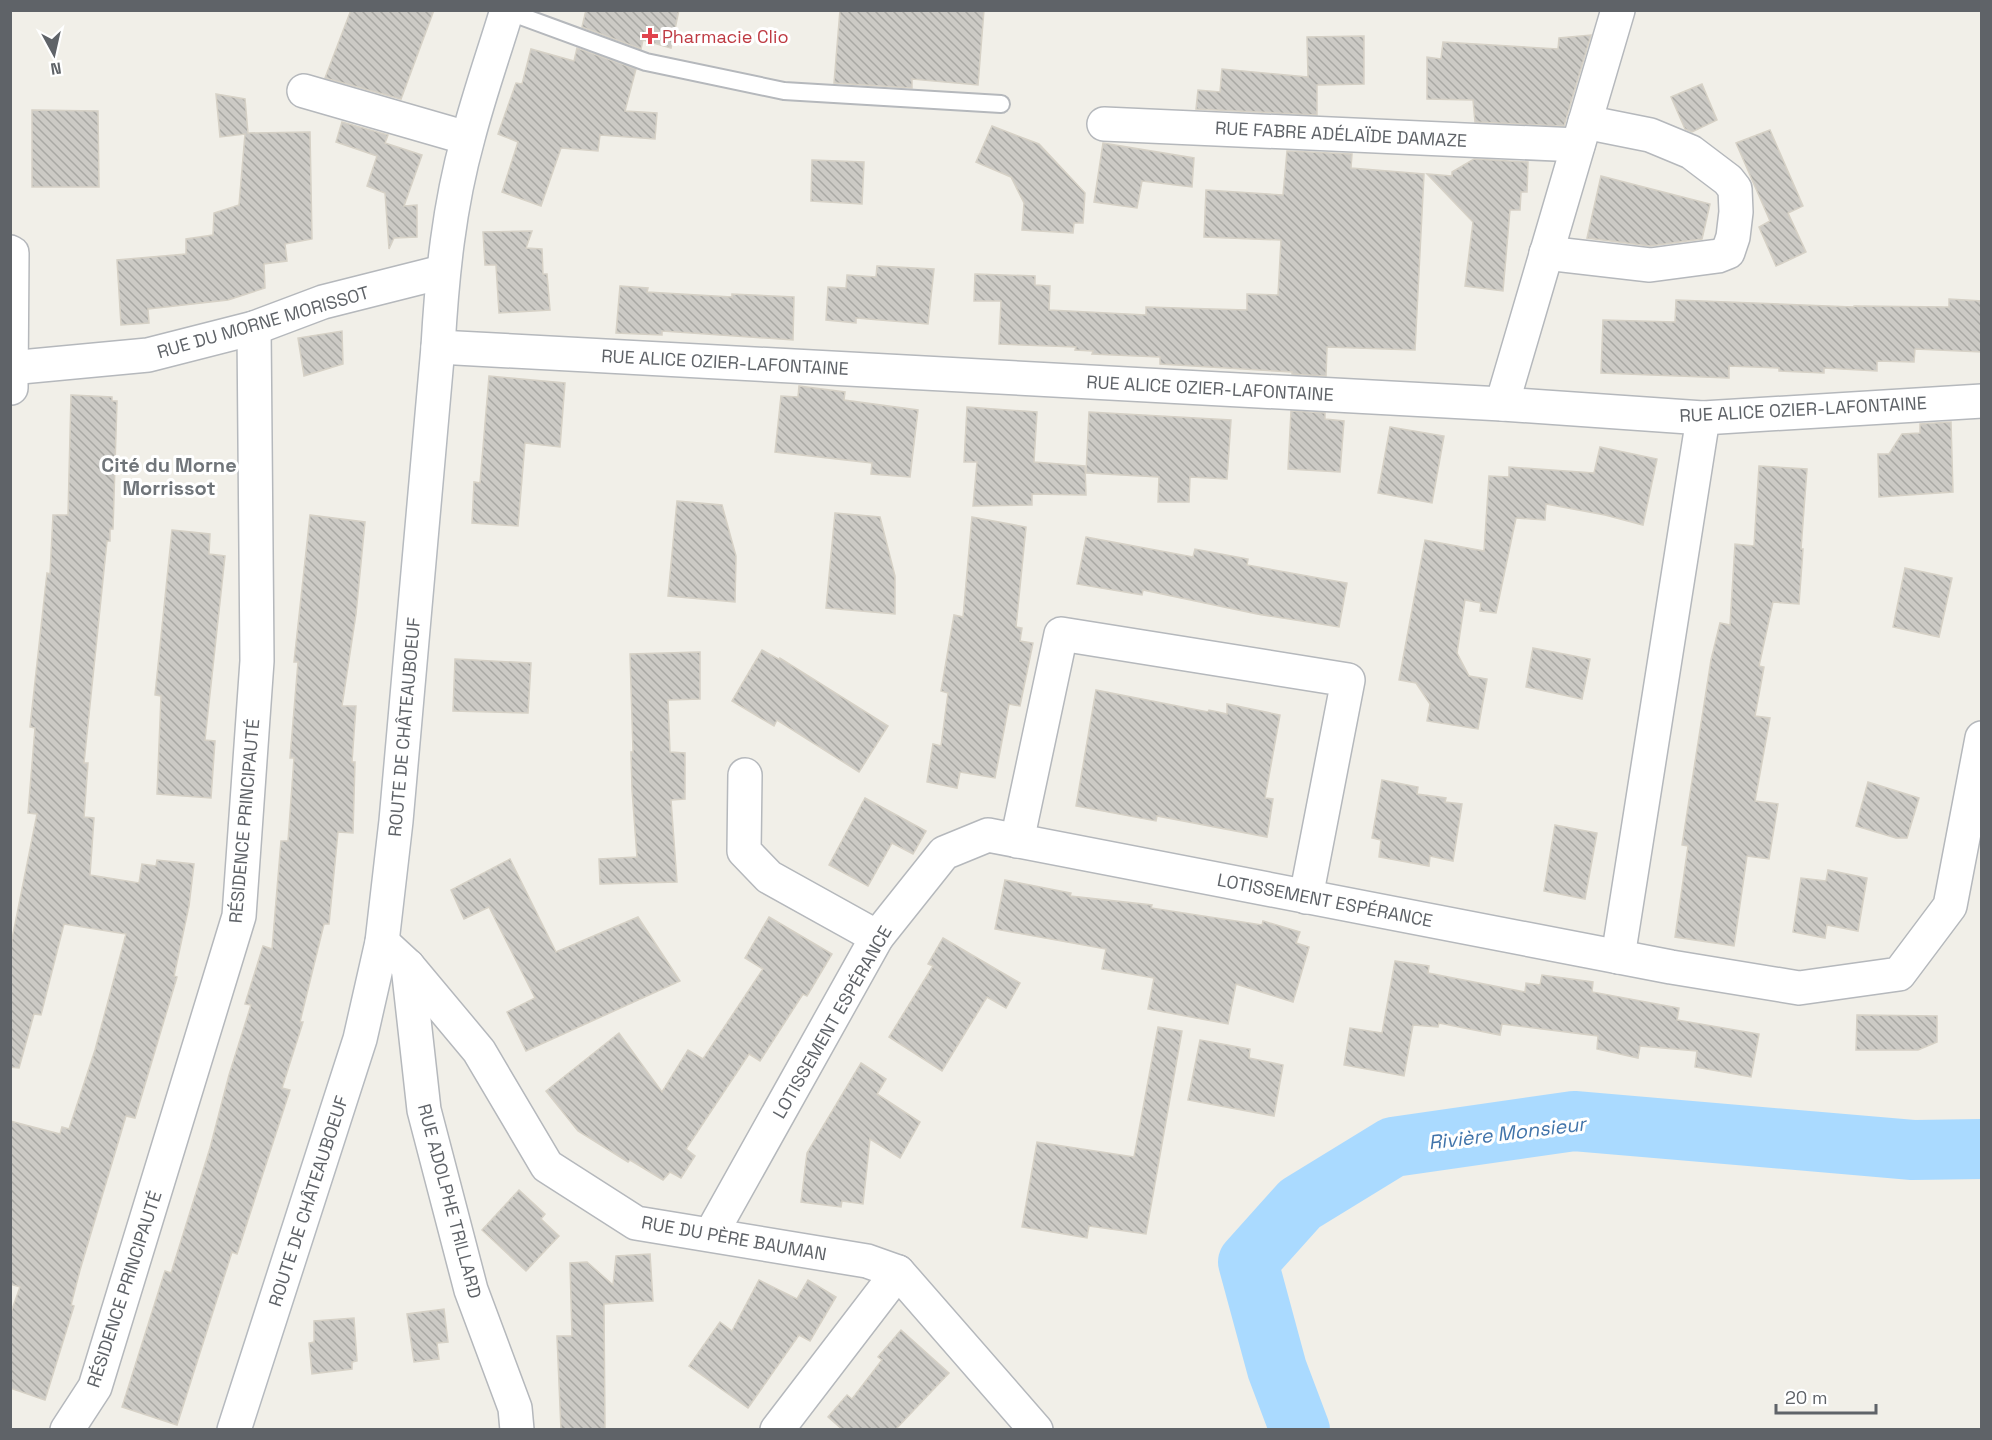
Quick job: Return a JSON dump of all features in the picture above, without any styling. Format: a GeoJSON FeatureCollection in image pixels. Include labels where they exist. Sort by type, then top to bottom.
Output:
{"type":"FeatureCollection","features":[{"type":"Feature","properties":{"kind":"street"},"geometry":{"type":"LineString","coordinates":[[1502,404],[1618,10]]}},
{"type":"Feature","properties":{"kind":"street","name":"ROUTE DE CHÂTEAUBOEUF"},"geometry":{"type":"LineString","coordinates":[[234,1430],[360,1039],[381,942],[396,821],[438,346],[442,272],[467,138],[507,11]]}},
{"type":"Feature","properties":{"kind":"street"},"geometry":{"type":"LineString","coordinates":[[304,91],[467,138]]}},
{"type":"Feature","properties":{"kind":"street","name":"RUE FABRE ADÉLAÏDE DAMAZE"},"geometry":{"type":"LineString","coordinates":[[1104,124],[1650,135],[1690,152],[1728,180],[1735,189],[1736,212],[1732,244],[1728,252],[1718,256],[1650,265],[1546,253]]}},
{"type":"Feature","properties":{"kind":"street"},"geometry":{"type":"LineString","coordinates":[[10,252],[12,253],[11,375]]}},
{"type":"Feature","properties":{"kind":"street","name":"RUE DU MORNE MORISSOT"},"geometry":{"type":"LineString","coordinates":[[11,375],[148,355],[254,328],[323,302],[442,272]]}},
{"type":"Feature","properties":{"kind":"street","name":"RÉSIDENCE PRINCIPAUTÉ"},"geometry":{"type":"LineString","coordinates":[[67,1430],[95,1387],[239,916],[257,661],[254,328]]}},
{"type":"Feature","properties":{"kind":"street","name":"RUE ALICE OZIER-LAFONTAINE"},"geometry":{"type":"LineString","coordinates":[[438,346],[1502,404],[1703,418],[1982,401]]}},
{"type":"Feature","properties":{"kind":"street"},"geometry":{"type":"LineString","coordinates":[[1617,957],[1703,418]]}},
{"type":"Feature","properties":{"kind":"street"},"geometry":{"type":"LineString","coordinates":[[1017,841],[1061,634],[1348,681],[1306,897]]}},
{"type":"Feature","properties":{"kind":"street","name":"LOTISSEMENT ESPÉRANCE"},"geometry":{"type":"LineString","coordinates":[[711,1234],[878,937],[944,853],[988,836],[1617,957],[1799,988],[1899,974],[1950,906],[1982,738]]}},
{"type":"Feature","properties":{"kind":"street"},"geometry":{"type":"LineString","coordinates":[[745,775],[744,851],[769,877],[878,937]]}},
{"type":"Feature","properties":{"kind":"street","name":"RUE DU PÈRE BAUMAN"},"geometry":{"type":"LineString","coordinates":[[381,942],[408,966],[479,1052],[547,1166],[636,1223],[867,1262],[898,1272]]}},
{"type":"Feature","properties":{"kind":"street","name":"RUE ADOLPHE TRILLARD"},"geometry":{"type":"LineString","coordinates":[[408,966],[424,1110],[471,1290],[515,1408],[517,1430]]}},
{"type":"Feature","properties":{"kind":"street"},"geometry":{"type":"LineString","coordinates":[[777,1430],[898,1272],[1036,1430]]}},
{"type":"Feature","properties":{"kind":"lane"},"geometry":{"type":"LineString","coordinates":[[507,11],[646,62],[784,91],[1001,104]]}},
{"type":"Feature","properties":{"kind":"building"},"geometry":{"type":"Polygon","coordinates":[[[351,10],[434,10],[401,99],[325,78],[351,10]]]}},
{"type":"Feature","properties":{"kind":"building","name":"Pharmacie Clio"},"geometry":{"type":"Polygon","coordinates":[[[586,10],[679,10],[671,48],[643,40],[641,49],[582,27],[586,10]]]}},
{"type":"Feature","properties":{"kind":"building"},"geometry":{"type":"Polygon","coordinates":[[[840,10],[984,10],[978,85],[912,79],[912,88],[834,83],[840,10]]]}},
{"type":"Feature","properties":{"kind":"building"},"geometry":{"type":"Polygon","coordinates":[[[1591,35],[1564,126],[1475,122],[1473,100],[1427,99],[1427,57],[1441,59],[1443,42],[1558,49],[1559,38],[1591,35]]]}},
{"type":"Feature","properties":{"kind":"building"},"geometry":{"type":"Polygon","coordinates":[[[1364,36],[1364,84],[1317,85],[1317,115],[1196,109],[1198,90],[1220,92],[1222,69],[1308,77],[1307,37],[1364,36]]]}},
{"type":"Feature","properties":{"kind":"building"},"geometry":{"type":"Polygon","coordinates":[[[577,48],[636,69],[625,111],[657,113],[655,139],[600,135],[598,151],[561,148],[541,206],[502,192],[518,142],[498,134],[516,83],[522,84],[531,49],[574,61],[577,48]]]}},
{"type":"Feature","properties":{"kind":"building"},"geometry":{"type":"Polygon","coordinates":[[[1702,84],[1717,120],[1692,132],[1685,129],[1671,97],[1702,84]]]}},
{"type":"Feature","properties":{"kind":"building"},"geometry":{"type":"Polygon","coordinates":[[[216,94],[245,99],[248,133],[310,132],[312,239],[285,244],[287,261],[264,264],[265,288],[228,300],[148,309],[149,323],[121,325],[117,260],[186,254],[186,239],[213,235],[214,213],[239,205],[245,134],[220,137],[216,94]]]}},
{"type":"Feature","properties":{"kind":"building"},"geometry":{"type":"Polygon","coordinates":[[[32,110],[98,111],[99,187],[32,187],[32,110]]]}},
{"type":"Feature","properties":{"kind":"building"},"geometry":{"type":"Polygon","coordinates":[[[342,122],[388,135],[385,143],[422,155],[404,206],[417,205],[417,237],[394,238],[389,249],[385,193],[367,186],[377,156],[336,142],[342,122]]]}},
{"type":"Feature","properties":{"kind":"building"},"geometry":{"type":"Polygon","coordinates":[[[992,126],[1039,144],[1085,193],[1083,223],[1074,223],[1073,233],[1022,230],[1024,203],[1011,177],[976,162],[992,126]]]}},
{"type":"Feature","properties":{"kind":"building"},"geometry":{"type":"Polygon","coordinates":[[[1770,130],[1803,206],[1788,213],[1806,252],[1776,266],[1759,227],[1770,221],[1736,143],[1770,130]]]}},
{"type":"Feature","properties":{"kind":"building"},"geometry":{"type":"Polygon","coordinates":[[[1103,143],[1194,158],[1192,187],[1142,181],[1137,208],[1094,202],[1103,143]]]}},
{"type":"Feature","properties":{"kind":"building"},"geometry":{"type":"Polygon","coordinates":[[[1287,151],[1352,154],[1351,168],[1424,174],[1415,350],[1327,347],[1326,376],[1160,364],[1160,357],[1092,354],[1093,351],[1075,350],[1076,347],[999,344],[1001,301],[974,301],[975,274],[1035,276],[1035,285],[1050,286],[1049,310],[1146,315],[1146,307],[1247,310],[1247,294],[1278,295],[1281,240],[1204,237],[1206,190],[1283,195],[1287,151]]]}},
{"type":"Feature","properties":{"kind":"building"},"geometry":{"type":"Polygon","coordinates":[[[1474,159],[1528,162],[1527,192],[1521,192],[1520,210],[1510,210],[1503,291],[1465,286],[1473,222],[1427,174],[1452,176],[1452,172],[1474,159]]]}},
{"type":"Feature","properties":{"kind":"building"},"geometry":{"type":"Polygon","coordinates":[[[812,160],[864,162],[862,204],[811,201],[812,160]]]}},
{"type":"Feature","properties":{"kind":"building"},"geometry":{"type":"Polygon","coordinates":[[[1601,176],[1710,204],[1702,239],[1650,246],[1587,238],[1601,176]]]}},
{"type":"Feature","properties":{"kind":"building"},"geometry":{"type":"Polygon","coordinates":[[[532,231],[526,248],[542,249],[543,274],[547,274],[550,310],[499,313],[496,265],[485,265],[483,232],[532,231]]]}},
{"type":"Feature","properties":{"kind":"building"},"geometry":{"type":"Polygon","coordinates":[[[877,266],[934,269],[928,324],[856,318],[856,323],[826,320],[828,287],[846,288],[847,275],[876,277],[877,266]]]}},
{"type":"Feature","properties":{"kind":"building"},"geometry":{"type":"Polygon","coordinates":[[[620,286],[648,288],[647,292],[732,297],[732,294],[794,297],[793,340],[662,331],[662,335],[616,333],[620,286]]]}},
{"type":"Feature","properties":{"kind":"building"},"geometry":{"type":"Polygon","coordinates":[[[1949,299],[1982,301],[1982,352],[1915,349],[1914,362],[1877,361],[1877,371],[1824,368],[1824,373],[1729,366],[1729,378],[1601,373],[1603,320],[1675,322],[1676,300],[1853,307],[1949,307],[1949,299]]]}},
{"type":"Feature","properties":{"kind":"building"},"geometry":{"type":"Polygon","coordinates":[[[342,331],[343,364],[304,376],[298,338],[342,331]]]}},
{"type":"Feature","properties":{"kind":"building"},"geometry":{"type":"Polygon","coordinates":[[[489,376],[565,383],[560,447],[525,443],[518,526],[472,523],[474,482],[480,483],[489,376]]]}},
{"type":"Feature","properties":{"kind":"building"},"geometry":{"type":"Polygon","coordinates":[[[799,386],[845,392],[844,400],[918,410],[910,477],[871,474],[872,463],[775,452],[781,396],[798,397],[799,386]]]}},
{"type":"Feature","properties":{"kind":"building"},"geometry":{"type":"Polygon","coordinates":[[[71,395],[112,397],[112,401],[117,401],[113,529],[110,529],[110,541],[107,541],[84,763],[88,763],[84,817],[94,818],[90,875],[139,883],[142,864],[156,866],[157,860],[194,864],[189,906],[174,976],[177,977],[135,1118],[126,1116],[80,1270],[71,1305],[74,1306],[45,1400],[10,1388],[10,1315],[20,1287],[10,1284],[10,1121],[60,1134],[62,1127],[69,1129],[95,1050],[126,934],[64,924],[41,1015],[34,1014],[19,1068],[10,1067],[10,949],[37,814],[28,813],[35,728],[30,727],[47,573],[50,574],[53,515],[68,515],[71,395]]]}},
{"type":"Feature","properties":{"kind":"building"},"geometry":{"type":"Polygon","coordinates":[[[967,407],[1037,412],[1034,462],[1085,466],[1086,495],[1032,494],[1032,505],[973,506],[977,462],[964,462],[967,407]]]}},
{"type":"Feature","properties":{"kind":"building"},"geometry":{"type":"Polygon","coordinates":[[[1291,411],[1325,413],[1325,419],[1344,421],[1340,472],[1288,469],[1291,411]]]}},
{"type":"Feature","properties":{"kind":"building"},"geometry":{"type":"Polygon","coordinates":[[[1089,412],[1231,420],[1227,479],[1190,477],[1189,502],[1158,502],[1159,477],[1086,473],[1089,412]]]}},
{"type":"Feature","properties":{"kind":"building"},"geometry":{"type":"Polygon","coordinates":[[[1951,422],[1953,492],[1879,497],[1878,454],[1889,454],[1902,434],[1920,433],[1920,424],[1951,422]]]}},
{"type":"Feature","properties":{"kind":"building"},"geometry":{"type":"Polygon","coordinates":[[[1390,427],[1444,436],[1432,503],[1378,493],[1390,427]]]}},
{"type":"Feature","properties":{"kind":"building"},"geometry":{"type":"Polygon","coordinates":[[[1600,447],[1657,459],[1643,525],[1546,504],[1545,520],[1516,518],[1496,613],[1480,611],[1481,603],[1465,600],[1457,653],[1469,676],[1487,679],[1478,729],[1427,721],[1430,704],[1416,683],[1399,680],[1425,540],[1484,551],[1489,476],[1509,477],[1509,467],[1594,473],[1600,447]]]}},
{"type":"Feature","properties":{"kind":"building"},"geometry":{"type":"Polygon","coordinates":[[[1759,466],[1807,469],[1801,549],[1803,549],[1799,604],[1773,602],[1759,666],[1764,667],[1755,716],[1770,718],[1755,801],[1778,804],[1769,859],[1747,856],[1734,946],[1675,937],[1688,846],[1682,845],[1711,660],[1720,623],[1730,625],[1735,544],[1754,546],[1759,466]]]}},
{"type":"Feature","properties":{"kind":"building"},"geometry":{"type":"Polygon","coordinates":[[[677,501],[722,505],[736,556],[735,602],[668,596],[677,501]]]}},
{"type":"Feature","properties":{"kind":"building"},"geometry":{"type":"Polygon","coordinates":[[[835,513],[880,517],[895,576],[895,614],[826,608],[835,513]]]}},
{"type":"Feature","properties":{"kind":"building"},"geometry":{"type":"Polygon","coordinates":[[[310,515],[365,522],[356,614],[342,706],[356,706],[352,762],[355,762],[353,833],[338,832],[329,924],[324,924],[300,1022],[303,1022],[282,1088],[290,1090],[237,1254],[232,1252],[177,1425],[122,1407],[165,1271],[171,1273],[210,1148],[229,1075],[251,1005],[245,1004],[263,946],[272,949],[281,841],[288,841],[294,758],[290,758],[298,662],[294,662],[310,515]]]}},
{"type":"Feature","properties":{"kind":"building"},"geometry":{"type":"Polygon","coordinates":[[[972,517],[1026,527],[1016,627],[1022,628],[1020,641],[1033,643],[1020,706],[1009,704],[995,778],[960,772],[957,788],[927,782],[933,744],[941,746],[948,693],[941,691],[954,615],[963,617],[972,517]]]}},
{"type":"Feature","properties":{"kind":"building"},"geometry":{"type":"Polygon","coordinates":[[[172,530],[210,534],[209,554],[225,556],[205,740],[215,741],[211,798],[157,794],[161,696],[155,695],[172,530]]]}},
{"type":"Feature","properties":{"kind":"building"},"geometry":{"type":"Polygon","coordinates":[[[1086,537],[1193,557],[1195,549],[1248,559],[1247,565],[1347,583],[1339,627],[1257,614],[1143,590],[1142,595],[1077,584],[1086,537]]]}},
{"type":"Feature","properties":{"kind":"building"},"geometry":{"type":"Polygon","coordinates":[[[1905,568],[1952,578],[1939,637],[1893,627],[1905,568]]]}},
{"type":"Feature","properties":{"kind":"building"},"geometry":{"type":"Polygon","coordinates":[[[1533,648],[1590,659],[1582,699],[1526,687],[1533,648]]]}},
{"type":"Feature","properties":{"kind":"building"},"geometry":{"type":"Polygon","coordinates":[[[762,650],[780,660],[780,658],[888,726],[859,772],[777,720],[774,726],[732,701],[762,650]]]}},
{"type":"Feature","properties":{"kind":"building"},"geometry":{"type":"Polygon","coordinates":[[[700,652],[700,699],[668,700],[670,752],[685,753],[685,799],[671,800],[677,882],[600,884],[599,859],[637,857],[632,790],[630,654],[700,652]]]}},
{"type":"Feature","properties":{"kind":"building"},"geometry":{"type":"Polygon","coordinates":[[[455,659],[531,663],[528,713],[453,711],[455,659]]]}},
{"type":"Feature","properties":{"kind":"building"},"geometry":{"type":"Polygon","coordinates":[[[1096,690],[1208,712],[1209,710],[1227,714],[1227,704],[1280,715],[1265,798],[1273,799],[1267,837],[1157,816],[1156,821],[1076,806],[1096,690]]]}},
{"type":"Feature","properties":{"kind":"building"},"geometry":{"type":"Polygon","coordinates":[[[1382,780],[1418,787],[1417,794],[1446,798],[1445,802],[1462,804],[1453,861],[1430,856],[1429,866],[1379,857],[1381,840],[1372,838],[1382,780]]]}},
{"type":"Feature","properties":{"kind":"building"},"geometry":{"type":"Polygon","coordinates":[[[1868,782],[1919,798],[1907,838],[1896,838],[1856,826],[1868,782]]]}},
{"type":"Feature","properties":{"kind":"building"},"geometry":{"type":"Polygon","coordinates":[[[865,798],[926,831],[913,854],[892,843],[868,886],[829,865],[865,798]]]}},
{"type":"Feature","properties":{"kind":"building"},"geometry":{"type":"Polygon","coordinates":[[[1555,825],[1597,833],[1585,899],[1544,891],[1555,825]]]}},
{"type":"Feature","properties":{"kind":"building"},"geometry":{"type":"Polygon","coordinates":[[[510,859],[556,952],[638,917],[680,981],[526,1051],[507,1012],[535,998],[489,907],[464,919],[451,890],[510,859]]]}},
{"type":"Feature","properties":{"kind":"building"},"geometry":{"type":"Polygon","coordinates":[[[1828,870],[1867,878],[1858,931],[1827,925],[1825,938],[1793,932],[1801,878],[1826,881],[1828,870]]]}},
{"type":"Feature","properties":{"kind":"building"},"geometry":{"type":"Polygon","coordinates":[[[1005,880],[1071,893],[1070,896],[1152,905],[1151,908],[1262,925],[1263,921],[1300,932],[1296,943],[1309,947],[1293,1002],[1236,984],[1228,1024],[1148,1009],[1154,978],[1102,969],[1106,949],[995,929],[1005,880]]]}},
{"type":"Feature","properties":{"kind":"building"},"geometry":{"type":"Polygon","coordinates":[[[769,917],[832,954],[807,996],[803,994],[760,1061],[749,1054],[686,1149],[695,1156],[681,1178],[670,1172],[663,1180],[630,1160],[628,1162],[578,1131],[546,1091],[619,1033],[662,1092],[688,1050],[703,1059],[763,969],[745,958],[769,917]]]}},
{"type":"Feature","properties":{"kind":"building"},"geometry":{"type":"Polygon","coordinates":[[[943,938],[1020,983],[1006,1008],[987,997],[942,1071],[889,1037],[933,966],[928,964],[943,938]]]}},
{"type":"Feature","properties":{"kind":"building"},"geometry":{"type":"Polygon","coordinates":[[[1395,961],[1429,966],[1428,973],[1525,992],[1526,983],[1540,985],[1542,975],[1593,982],[1592,992],[1679,1008],[1677,1020],[1759,1034],[1751,1077],[1695,1067],[1697,1051],[1640,1046],[1638,1058],[1597,1049],[1598,1036],[1502,1024],[1500,1035],[1439,1023],[1438,1027],[1413,1025],[1404,1076],[1344,1065],[1350,1028],[1382,1033],[1395,961]]]}},
{"type":"Feature","properties":{"kind":"building"},"geometry":{"type":"Polygon","coordinates":[[[1857,1015],[1937,1016],[1937,1042],[1918,1050],[1856,1050],[1857,1015]]]}},
{"type":"Feature","properties":{"kind":"building"},"geometry":{"type":"Polygon","coordinates":[[[1158,1027],[1182,1031],[1146,1234],[1089,1226],[1087,1238],[1022,1227],[1037,1142],[1134,1157],[1158,1027]]]}},
{"type":"Feature","properties":{"kind":"building"},"geometry":{"type":"Polygon","coordinates":[[[1200,1040],[1250,1049],[1249,1058],[1283,1065],[1274,1116],[1188,1100],[1200,1040]]]}},
{"type":"Feature","properties":{"kind":"building"},"geometry":{"type":"Polygon","coordinates":[[[861,1063],[886,1079],[877,1094],[920,1122],[900,1158],[870,1139],[863,1204],[842,1201],[841,1207],[801,1202],[807,1153],[861,1063]]]}},
{"type":"Feature","properties":{"kind":"building"},"geometry":{"type":"Polygon","coordinates":[[[519,1190],[545,1214],[541,1219],[559,1236],[526,1271],[482,1230],[519,1190]]]}},
{"type":"Feature","properties":{"kind":"building"},"geometry":{"type":"Polygon","coordinates":[[[650,1254],[653,1301],[604,1304],[605,1430],[561,1430],[557,1336],[572,1336],[570,1263],[587,1262],[613,1285],[616,1256],[650,1254]]]}},
{"type":"Feature","properties":{"kind":"building"},"geometry":{"type":"Polygon","coordinates":[[[759,1280],[797,1299],[808,1280],[836,1297],[810,1341],[799,1335],[748,1408],[689,1366],[720,1322],[732,1331],[759,1280]]]}},
{"type":"Feature","properties":{"kind":"building"},"geometry":{"type":"Polygon","coordinates":[[[444,1309],[448,1342],[437,1343],[439,1359],[414,1362],[407,1314],[444,1309]]]}},
{"type":"Feature","properties":{"kind":"building"},"geometry":{"type":"Polygon","coordinates":[[[354,1318],[357,1361],[352,1362],[352,1369],[312,1374],[309,1343],[314,1342],[314,1321],[354,1318]]]}},
{"type":"Feature","properties":{"kind":"building"},"geometry":{"type":"Polygon","coordinates":[[[901,1330],[949,1373],[895,1430],[843,1430],[828,1417],[847,1395],[852,1399],[882,1360],[878,1357],[901,1330]]]}},
{"type":"Feature","properties":{"kind":"waterway","name":"Rivière Monsieur"},"geometry":{"type":"LineString","coordinates":[[1300,1430],[1277,1369],[1248,1262],[1300,1204],[1393,1147],[1574,1121],[1913,1150],[1982,1149]]}},
{"type":"Feature","properties":{"kind":"place","name":"Pharmacie Clio"},"geometry":{"type":"Point","coordinates":[650,36]}},
{"type":"Feature","properties":{"kind":"district","name":"Cité du Morne Morrissot"},"geometry":{"type":"Point","coordinates":[169,476]}}]}
